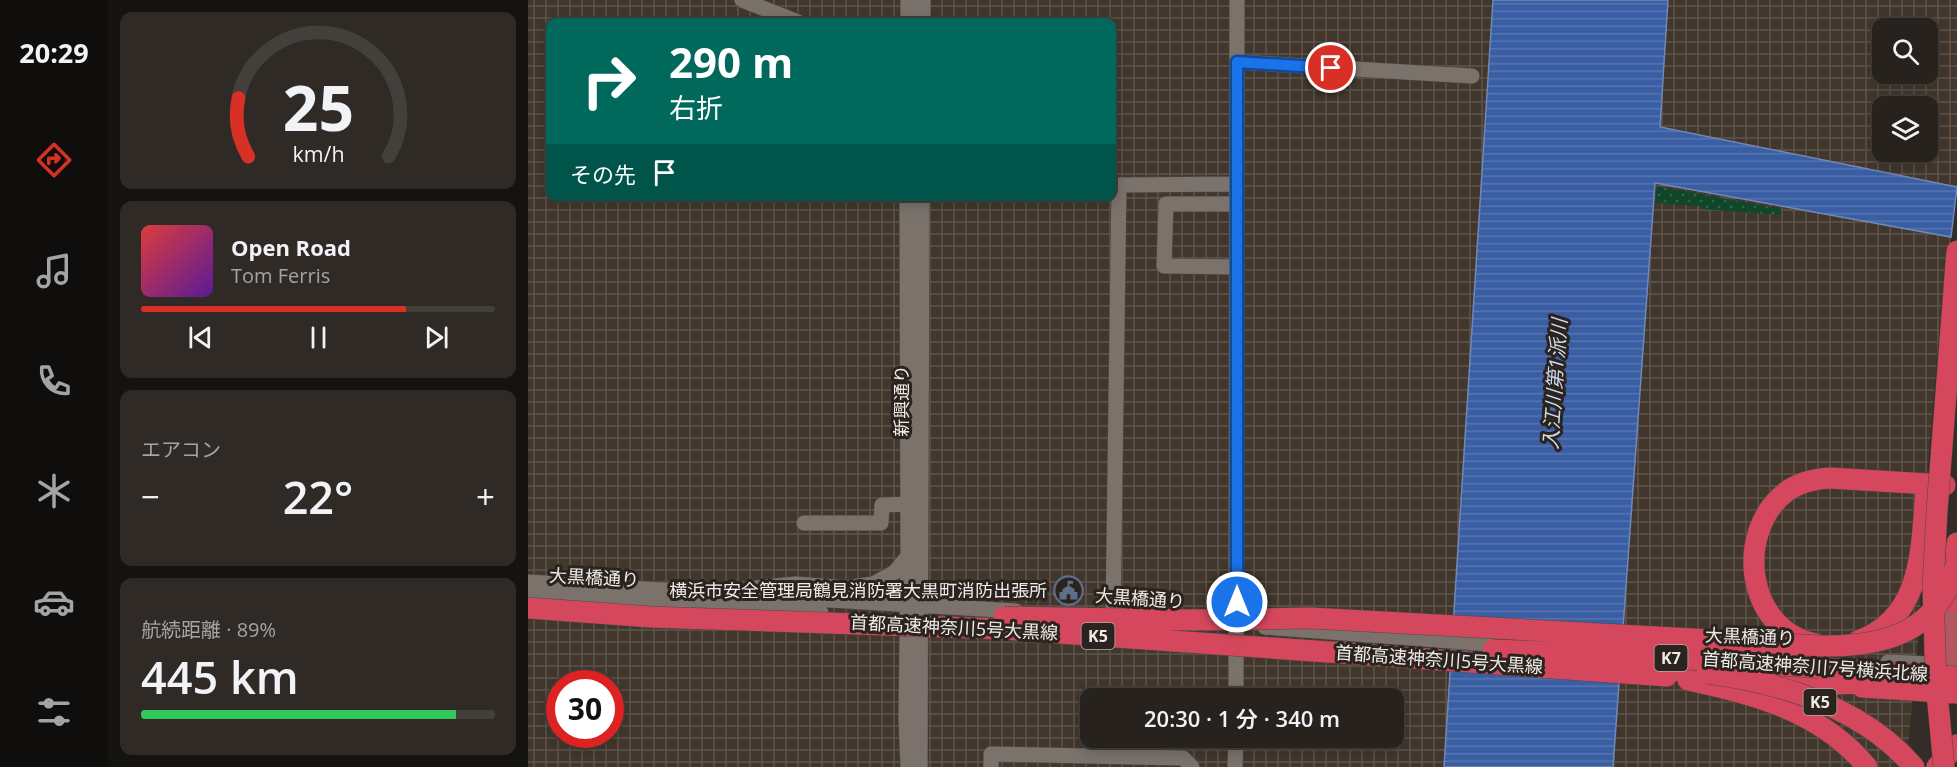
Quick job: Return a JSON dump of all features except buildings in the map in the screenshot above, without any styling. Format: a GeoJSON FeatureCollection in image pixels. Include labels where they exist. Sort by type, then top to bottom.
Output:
{"type":"FeatureCollection","features":[{"type":"Feature","properties":{"kind":"highway"},"geometry":{"type":"LineString","coordinates":[[1937,763],[1933,587],[1957,251]]}},
{"type":"Feature","properties":{"kind":"highway"},"geometry":{"type":"LineString","coordinates":[[1945,485],[1830,478],[1808,482],[1787,491],[1770,509],[1758,531],[1753,555],[1754,577],[1766,608],[1788,632],[1806,642],[1838,645],[1859,641],[1879,632],[1897,615],[1909,595],[1918,564],[1938,376],[1953,296]]}},
{"type":"Feature","properties":{"kind":"highway"},"geometry":{"type":"LineString","coordinates":[[1955,594],[1957,543]]}},
{"type":"Feature","properties":{"kind":"highway"},"geometry":{"type":"LineString","coordinates":[[915,613],[1193,620],[1310,618],[1845,646],[1886,640],[1922,621],[1944,595],[1957,562]]}},
{"type":"Feature","properties":{"kind":"highway","name":"首都高速神奈川5号大黒線"},"geometry":{"type":"LineString","coordinates":[[528,602],[652,610],[814,616],[915,613],[1385,648]]}},
{"type":"Feature","properties":{"kind":"highway","name":"首都高速神奈川5号大黒線"},"geometry":{"type":"LineString","coordinates":[[528,609],[651,616],[1002,629],[1667,676]]}},
{"type":"Feature","properties":{"kind":"highway","name":"首都高速神奈川7号横浜北線"},"geometry":{"type":"LineString","coordinates":[[1385,648],[1627,655],[1955,678]]}},
{"type":"Feature","properties":{"kind":"highway","name":"K5"},"geometry":{"type":"LineString","coordinates":[[1385,648],[1707,673],[1756,681],[1801,694],[1842,712],[1881,736],[1914,767]]}},
{"type":"Feature","properties":{"kind":"highway","name":"首都高速神奈川7号横浜北線"},"geometry":{"type":"LineString","coordinates":[[1667,676],[1826,684],[1955,678]]}},
{"type":"Feature","properties":{"kind":"highway","name":"K5"},"geometry":{"type":"LineString","coordinates":[[1667,676],[1738,691],[1790,709],[1836,737],[1867,767]]}},
{"type":"Feature","properties":{"kind":"highway"},"geometry":{"type":"LineString","coordinates":[[1937,763],[1957,745]]}},
{"type":"Feature","properties":{"kind":"main road"},"geometry":{"type":"LineString","coordinates":[[1937,763],[1929,688],[1929,664],[1945,485]]}},
{"type":"Feature","properties":{"kind":"main road"},"geometry":{"type":"LineString","coordinates":[[1937,763],[1955,678],[1955,594]]}},
{"type":"Feature","properties":{"kind":"main road"},"geometry":{"type":"LineString","coordinates":[[1929,664],[1955,678]]}},
{"type":"Feature","properties":{"kind":"street"},"geometry":{"type":"LineString","coordinates":[[742,0],[788,18]]}},
{"type":"Feature","properties":{"kind":"street"},"geometry":{"type":"LineString","coordinates":[[908,0],[908,18]]}},
{"type":"Feature","properties":{"kind":"street"},"geometry":{"type":"LineString","coordinates":[[923,0],[923,18]]}},
{"type":"Feature","properties":{"kind":"street"},"geometry":{"type":"LineString","coordinates":[[1236,688],[1237,0]]}},
{"type":"Feature","properties":{"kind":"street"},"geometry":{"type":"LineString","coordinates":[[1237,62],[1472,76]]}},
{"type":"Feature","properties":{"kind":"street"},"geometry":{"type":"LineString","coordinates":[[1113,617],[1119,185],[1237,184]]}},
{"type":"Feature","properties":{"kind":"street","name":"新興通り"},"geometry":{"type":"LineString","coordinates":[[907,201],[908,556],[915,613]]}},
{"type":"Feature","properties":{"kind":"street","name":"新興通り"},"geometry":{"type":"LineString","coordinates":[[915,613],[922,201]]}},
{"type":"Feature","properties":{"kind":"street"},"geometry":{"type":"LineString","coordinates":[[1237,204],[1166,204],[1164,266],[1237,267]]}},
{"type":"Feature","properties":{"kind":"street"},"geometry":{"type":"LineString","coordinates":[[1945,485],[1957,337]]}},
{"type":"Feature","properties":{"kind":"street"},"geometry":{"type":"LineString","coordinates":[[804,523],[881,523],[882,505],[907,504]]}},
{"type":"Feature","properties":{"kind":"street"},"geometry":{"type":"LineString","coordinates":[[715,593],[796,584],[845,588],[873,584],[895,572],[908,556]]}},
{"type":"Feature","properties":{"kind":"street","name":"大黒橋通り"},"geometry":{"type":"LineString","coordinates":[[528,582],[715,593],[1237,646],[1371,656],[1929,688],[1955,678]]}},
{"type":"Feature","properties":{"kind":"street","name":"大黒橋通り"},"geometry":{"type":"LineString","coordinates":[[528,594],[915,613],[1113,617],[1623,652],[1929,664]]}},
{"type":"Feature","properties":{"kind":"street"},"geometry":{"type":"LineString","coordinates":[[915,613],[920,737],[926,767]]}},
{"type":"Feature","properties":{"kind":"street"},"geometry":{"type":"LineString","coordinates":[[911,766],[906,719],[915,613]]}},
{"type":"Feature","properties":{"kind":"street"},"geometry":{"type":"LineString","coordinates":[[911,766],[920,737]]}},
{"type":"Feature","properties":{"kind":"street"},"geometry":{"type":"LineString","coordinates":[[1235,767],[1236,748]]}},
{"type":"Feature","properties":{"kind":"street"},"geometry":{"type":"LineString","coordinates":[[991,767],[991,754],[1036,761],[1183,758],[1192,767]]}},
{"type":"Feature","properties":{"kind":"shaded area"},"geometry":{"type":"Polygon","coordinates":[[[528,0],[1493,0],[1444,767],[528,767],[528,0]]]}},
{"type":"Feature","properties":{"kind":"shaded area"},"geometry":{"type":"Polygon","coordinates":[[[1668,0],[1957,0],[1957,187],[1659,127],[1668,0]]]}},
{"type":"Feature","properties":{"kind":"shaded area"},"geometry":{"type":"Polygon","coordinates":[[[1655,183],[1951,237],[1942,301],[1921,546],[1920,620],[1906,767],[1613,767],[1655,183]]]}},
{"type":"Feature","properties":{"kind":"green space"},"geometry":{"type":"Polygon","coordinates":[[[1657,186],[1781,209],[1780,215],[1655,203],[1657,186]]]}},
{"type":"Feature","properties":{"kind":"water","name":"入江川第1派川"},"geometry":{"type":"Polygon","coordinates":[[[1493,0],[1668,0],[1660,127],[1957,187],[1951,237],[1655,183],[1613,767],[1444,767],[1493,0]]]}},
{"type":"Feature","properties":{"kind":"place","name":"横浜市安全管理局鶴見消防署大黒町消防出張所"},"geometry":{"type":"Point","coordinates":[1068,591]}},
{"type":"Feature","properties":{"kind":"route"},"geometry":{"type":"LineString","coordinates":[[1237,602],[1237,62],[1331,68]]}}]}
